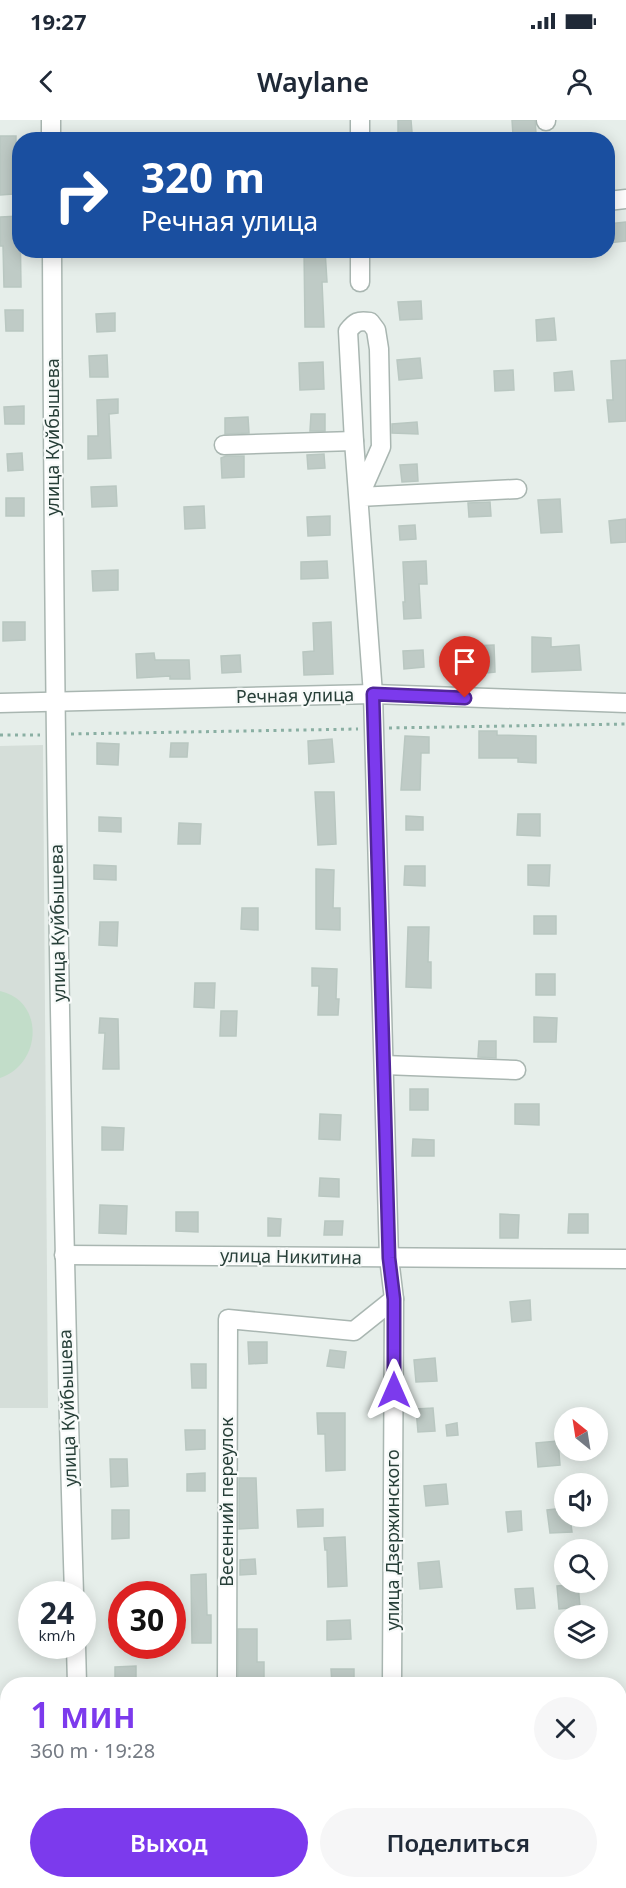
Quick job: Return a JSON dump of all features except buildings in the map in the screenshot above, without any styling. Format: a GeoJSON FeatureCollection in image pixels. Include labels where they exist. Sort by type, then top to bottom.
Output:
{"type":"FeatureCollection","features":[{"type":"Feature","properties":{"kind":"street","name":"улица Куйбышева"},"geometry":{"type":"LineString","coordinates":[[52,258],[54,702],[64,1255],[74,1581]]}},
{"type":"Feature","properties":{"kind":"street"},"geometry":{"type":"LineString","coordinates":[[360,258],[360,282]]}},
{"type":"Feature","properties":{"kind":"street","name":"улица Дзержинского"},"geometry":{"type":"LineString","coordinates":[[359,497],[381,447],[379,349],[376,330],[370,322],[361,320],[355,322],[348,331],[354,441],[373,694],[389,1258],[394,1299],[392,1677]]}},
{"type":"Feature","properties":{"kind":"street"},"geometry":{"type":"LineString","coordinates":[[224,445],[354,441]]}},
{"type":"Feature","properties":{"kind":"street"},"geometry":{"type":"LineString","coordinates":[[359,497],[517,489]]}},
{"type":"Feature","properties":{"kind":"street","name":"Речная улица"},"geometry":{"type":"LineString","coordinates":[[0,703],[373,694],[626,703]]}},
{"type":"Feature","properties":{"kind":"street"},"geometry":{"type":"LineString","coordinates":[[384,1065],[516,1070]]}},
{"type":"Feature","properties":{"kind":"street","name":"улица Никитина"},"geometry":{"type":"LineString","coordinates":[[64,1255],[626,1259]]}},
{"type":"Feature","properties":{"kind":"street","name":"Весенний переулок"},"geometry":{"type":"LineString","coordinates":[[227,1677],[228,1319],[354,1331],[394,1299]]}},
{"type":"Feature","properties":{"kind":"street"},"geometry":{"type":"LineString","coordinates":[[76,1659],[77,1677]]}},
{"type":"Feature","properties":{"kind":"path"},"geometry":{"type":"LineString","coordinates":[[0,735],[626,724]]}},
{"type":"Feature","properties":{"kind":"shaded area"},"geometry":{"type":"Polygon","coordinates":[[[43,745],[48,1408],[0,1408],[0,746],[43,745]]]}},
{"type":"Feature","properties":{"kind":"green space"},"geometry":{"type":"Polygon","coordinates":[[[0,991],[15,997],[25,1007],[31,1019],[33,1033],[24,1060],[14,1071],[0,1078],[0,991]]]}},
{"type":"Feature","properties":{"kind":"route"},"geometry":{"type":"LineString","coordinates":[[394,1390],[394,1299],[389,1258],[373,694],[465,698]]}}]}
